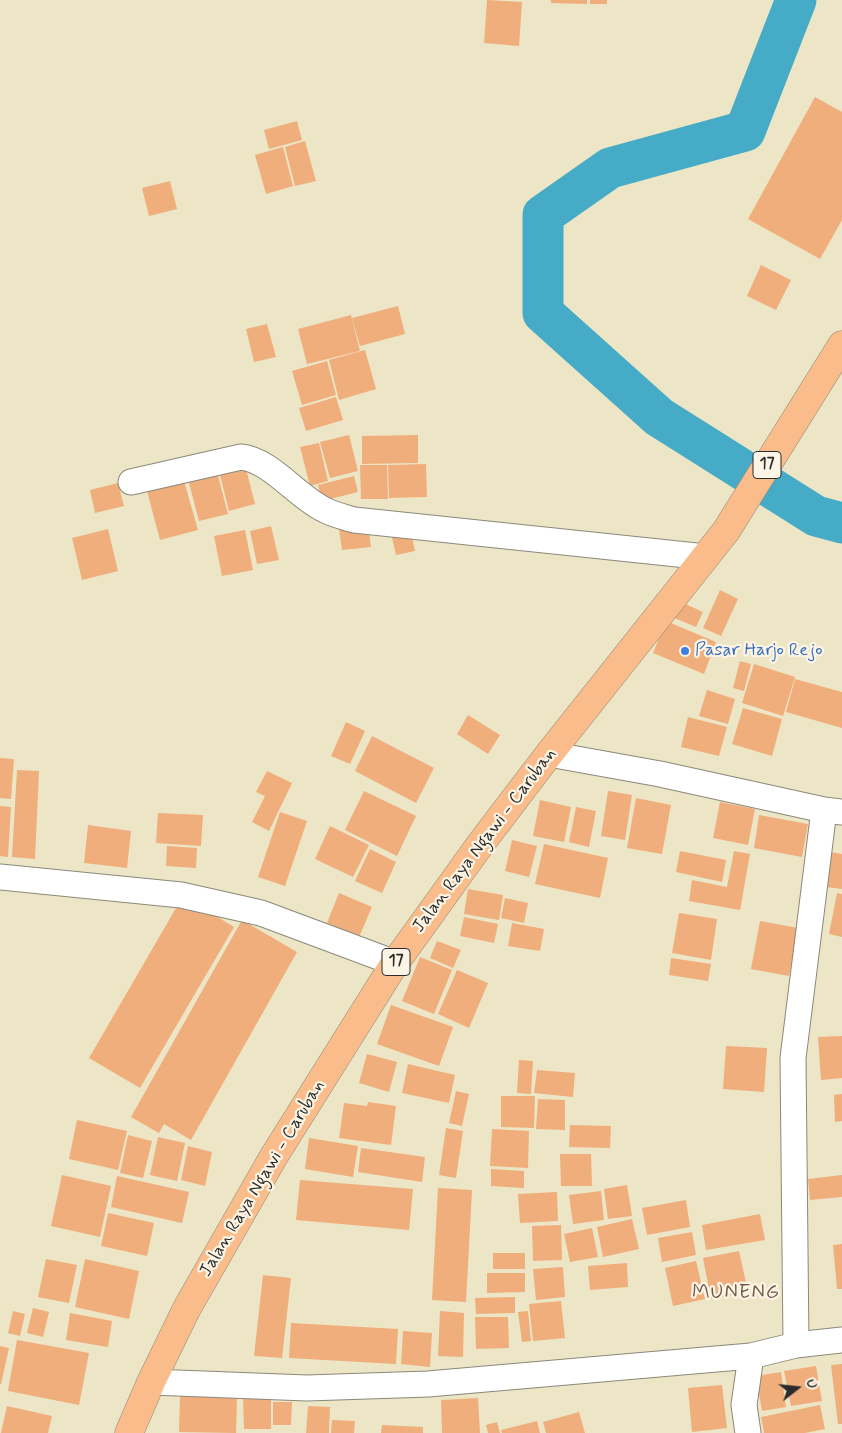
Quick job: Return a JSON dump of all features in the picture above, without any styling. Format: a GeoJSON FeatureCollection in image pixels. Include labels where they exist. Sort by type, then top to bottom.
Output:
{"type":"FeatureCollection","features":[{"type":"Feature","properties":{"kind":"highway","name":"Jalan Raya Ngawi - Caruban"},"geometry":{"type":"LineString","coordinates":[[129,1433],[151,1382],[187,1308],[274,1156],[395,963],[482,842],[549,754],[726,531],[842,345]]}},
{"type":"Feature","properties":{"kind":"street"},"geometry":{"type":"LineString","coordinates":[[131,482],[242,457],[251,458],[262,463],[324,510],[354,520],[706,558]]}},
{"type":"Feature","properties":{"kind":"street"},"geometry":{"type":"LineString","coordinates":[[549,754],[660,774],[833,811],[793,1058],[796,1345]]}},
{"type":"Feature","properties":{"kind":"street"},"geometry":{"type":"LineString","coordinates":[[0,877],[181,895],[261,913],[395,963]]}},
{"type":"Feature","properties":{"kind":"street"},"geometry":{"type":"LineString","coordinates":[[151,1382],[306,1388],[428,1384],[751,1356],[796,1345],[842,1340]]}},
{"type":"Feature","properties":{"kind":"street"},"geometry":{"type":"LineString","coordinates":[[748,1433],[744,1405],[751,1356]]}},
{"type":"Feature","properties":{"kind":"building"},"geometry":{"type":"Polygon","coordinates":[[[487,0],[522,2],[519,46],[484,43],[487,0]]]}},
{"type":"Feature","properties":{"kind":"building"},"geometry":{"type":"Polygon","coordinates":[[[551,0],[587,0],[587,4],[551,3],[551,0]]]}},
{"type":"Feature","properties":{"kind":"building"},"geometry":{"type":"Polygon","coordinates":[[[590,0],[607,0],[607,4],[590,4],[590,0]]]}},
{"type":"Feature","properties":{"kind":"building"},"geometry":{"type":"Polygon","coordinates":[[[815,97],[842,112],[842,220],[820,259],[748,219],[815,97]]]}},
{"type":"Feature","properties":{"kind":"building"},"geometry":{"type":"Polygon","coordinates":[[[297,121],[302,140],[269,149],[264,130],[297,121]]]}},
{"type":"Feature","properties":{"kind":"building"},"geometry":{"type":"Polygon","coordinates":[[[305,141],[316,181],[295,186],[285,147],[305,141]]]}},
{"type":"Feature","properties":{"kind":"building"},"geometry":{"type":"Polygon","coordinates":[[[283,147],[293,186],[266,194],[255,155],[283,147]]]}},
{"type":"Feature","properties":{"kind":"building"},"geometry":{"type":"Polygon","coordinates":[[[170,181],[177,209],[149,216],[142,188],[170,181]]]}},
{"type":"Feature","properties":{"kind":"building"},"geometry":{"type":"Polygon","coordinates":[[[761,265],[791,280],[776,310],[747,296],[761,265]]]}},
{"type":"Feature","properties":{"kind":"building"},"geometry":{"type":"Polygon","coordinates":[[[398,306],[405,334],[360,346],[352,318],[398,306]]]}},
{"type":"Feature","properties":{"kind":"building"},"geometry":{"type":"Polygon","coordinates":[[[351,315],[360,351],[307,364],[298,329],[351,315]]]}},
{"type":"Feature","properties":{"kind":"building"},"geometry":{"type":"Polygon","coordinates":[[[267,324],[276,357],[254,362],[246,329],[267,324]]]}},
{"type":"Feature","properties":{"kind":"building"},"geometry":{"type":"Polygon","coordinates":[[[365,350],[376,389],[339,400],[329,360],[365,350]]]}},
{"type":"Feature","properties":{"kind":"building"},"geometry":{"type":"Polygon","coordinates":[[[327,361],[336,395],[302,405],[292,371],[327,361]]]}},
{"type":"Feature","properties":{"kind":"building"},"geometry":{"type":"Polygon","coordinates":[[[336,397],[343,420],[306,431],[299,408],[336,397]]]}},
{"type":"Feature","properties":{"kind":"building"},"geometry":{"type":"Polygon","coordinates":[[[349,435],[358,471],[330,478],[320,442],[349,435]]]}},
{"type":"Feature","properties":{"kind":"building"},"geometry":{"type":"Polygon","coordinates":[[[418,435],[418,463],[362,464],[362,436],[418,435]]]}},
{"type":"Feature","properties":{"kind":"building"},"geometry":{"type":"Polygon","coordinates":[[[319,443],[328,481],[310,486],[300,447],[319,443]]]}},
{"type":"Feature","properties":{"kind":"building"},"geometry":{"type":"Polygon","coordinates":[[[426,464],[427,497],[389,498],[388,465],[426,464]]]}},
{"type":"Feature","properties":{"kind":"building"},"geometry":{"type":"Polygon","coordinates":[[[245,465],[255,504],[229,511],[219,471],[245,465]]]}},
{"type":"Feature","properties":{"kind":"building"},"geometry":{"type":"Polygon","coordinates":[[[360,465],[387,465],[388,499],[361,499],[360,465]]]}},
{"type":"Feature","properties":{"kind":"building"},"geometry":{"type":"Polygon","coordinates":[[[217,472],[228,514],[199,521],[188,479],[217,472]]]}},
{"type":"Feature","properties":{"kind":"building"},"geometry":{"type":"Polygon","coordinates":[[[354,476],[358,492],[322,501],[318,485],[354,476]]]}},
{"type":"Feature","properties":{"kind":"building"},"geometry":{"type":"Polygon","coordinates":[[[184,481],[198,530],[160,540],[147,491],[184,481]]]}},
{"type":"Feature","properties":{"kind":"building"},"geometry":{"type":"Polygon","coordinates":[[[118,483],[124,506],[95,513],[90,490],[118,483]]]}},
{"type":"Feature","properties":{"kind":"building"},"geometry":{"type":"Polygon","coordinates":[[[368,525],[371,547],[342,550],[339,529],[368,525]]]}},
{"type":"Feature","properties":{"kind":"building"},"geometry":{"type":"Polygon","coordinates":[[[271,526],[279,560],[257,564],[250,531],[271,526]]]}},
{"type":"Feature","properties":{"kind":"building"},"geometry":{"type":"Polygon","coordinates":[[[410,528],[415,551],[396,555],[391,533],[410,528]]]}},
{"type":"Feature","properties":{"kind":"building"},"geometry":{"type":"Polygon","coordinates":[[[108,529],[118,571],[82,580],[72,538],[108,529]]]}},
{"type":"Feature","properties":{"kind":"building"},"geometry":{"type":"Polygon","coordinates":[[[245,530],[253,570],[222,576],[214,536],[245,530]]]}},
{"type":"Feature","properties":{"kind":"building"},"geometry":{"type":"Polygon","coordinates":[[[720,590],[738,599],[721,636],[703,628],[720,590]]]}},
{"type":"Feature","properties":{"kind":"building"},"geometry":{"type":"Polygon","coordinates":[[[679,601],[703,612],[696,627],[672,617],[679,601]]]}},
{"type":"Feature","properties":{"kind":"building"},"geometry":{"type":"Polygon","coordinates":[[[666,621],[716,642],[704,674],[653,653],[666,621]]]}},
{"type":"Feature","properties":{"kind":"building"},"geometry":{"type":"Polygon","coordinates":[[[740,661],[751,664],[744,691],[733,688],[740,661]]]}},
{"type":"Feature","properties":{"kind":"building"},"geometry":{"type":"Polygon","coordinates":[[[754,664],[795,677],[783,716],[742,703],[754,664]]]}},
{"type":"Feature","properties":{"kind":"building"},"geometry":{"type":"Polygon","coordinates":[[[795,679],[842,692],[842,728],[786,712],[795,679]]]}},
{"type":"Feature","properties":{"kind":"building"},"geometry":{"type":"Polygon","coordinates":[[[707,690],[735,699],[728,724],[699,716],[707,690]]]}},
{"type":"Feature","properties":{"kind":"building"},"geometry":{"type":"Polygon","coordinates":[[[743,708],[782,719],[772,756],[732,744],[743,708]]]}},
{"type":"Feature","properties":{"kind":"building"},"geometry":{"type":"Polygon","coordinates":[[[468,715],[500,735],[488,754],[457,734],[468,715]]]}},
{"type":"Feature","properties":{"kind":"building"},"geometry":{"type":"Polygon","coordinates":[[[688,717],[727,727],[719,756],[681,747],[688,717]]]}},
{"type":"Feature","properties":{"kind":"building"},"geometry":{"type":"Polygon","coordinates":[[[346,722],[365,731],[350,764],[331,756],[346,722]]]}},
{"type":"Feature","properties":{"kind":"building"},"geometry":{"type":"Polygon","coordinates":[[[372,736],[434,768],[416,803],[355,771],[372,736]]]}},
{"type":"Feature","properties":{"kind":"building"},"geometry":{"type":"Polygon","coordinates":[[[0,758],[14,759],[11,799],[0,798],[0,758]]]}},
{"type":"Feature","properties":{"kind":"building"},"geometry":{"type":"Polygon","coordinates":[[[17,770],[39,771],[35,859],[12,857],[17,770]]]}},
{"type":"Feature","properties":{"kind":"building"},"geometry":{"type":"Polygon","coordinates":[[[267,771],[292,783],[269,831],[252,822],[265,796],[256,792],[267,771]]]}},
{"type":"Feature","properties":{"kind":"building"},"geometry":{"type":"Polygon","coordinates":[[[364,791],[416,816],[397,856],[345,830],[364,791]]]}},
{"type":"Feature","properties":{"kind":"building"},"geometry":{"type":"Polygon","coordinates":[[[608,791],[632,795],[625,840],[601,836],[608,791]]]}},
{"type":"Feature","properties":{"kind":"building"},"geometry":{"type":"Polygon","coordinates":[[[636,798],[671,805],[662,854],[627,848],[636,798]]]}},
{"type":"Feature","properties":{"kind":"building"},"geometry":{"type":"Polygon","coordinates":[[[540,800],[571,807],[564,842],[533,836],[540,800]]]}},
{"type":"Feature","properties":{"kind":"building"},"geometry":{"type":"Polygon","coordinates":[[[720,802],[755,809],[748,845],[713,838],[720,802]]]}},
{"type":"Feature","properties":{"kind":"building"},"geometry":{"type":"Polygon","coordinates":[[[0,806],[11,807],[8,857],[0,856],[0,806]]]}},
{"type":"Feature","properties":{"kind":"building"},"geometry":{"type":"Polygon","coordinates":[[[576,807],[596,811],[589,847],[569,842],[576,807]]]}},
{"type":"Feature","properties":{"kind":"building"},"geometry":{"type":"Polygon","coordinates":[[[280,812],[307,821],[285,886],[258,877],[280,812]]]}},
{"type":"Feature","properties":{"kind":"building"},"geometry":{"type":"Polygon","coordinates":[[[158,813],[203,815],[201,846],[156,843],[158,813]]]}},
{"type":"Feature","properties":{"kind":"building"},"geometry":{"type":"Polygon","coordinates":[[[759,815],[808,824],[802,857],[754,848],[759,815]]]}},
{"type":"Feature","properties":{"kind":"building"},"geometry":{"type":"Polygon","coordinates":[[[88,825],[131,831],[127,868],[84,863],[88,825]]]}},
{"type":"Feature","properties":{"kind":"building"},"geometry":{"type":"Polygon","coordinates":[[[330,826],[369,845],[353,877],[315,859],[330,826]]]}},
{"type":"Feature","properties":{"kind":"building"},"geometry":{"type":"Polygon","coordinates":[[[512,840],[537,846],[529,877],[505,871],[512,840]]]}},
{"type":"Feature","properties":{"kind":"building"},"geometry":{"type":"Polygon","coordinates":[[[544,844],[608,858],[600,898],[535,884],[544,844]]]}},
{"type":"Feature","properties":{"kind":"building"},"geometry":{"type":"Polygon","coordinates":[[[167,846],[197,848],[196,868],[166,866],[167,846]]]}},
{"type":"Feature","properties":{"kind":"building"},"geometry":{"type":"Polygon","coordinates":[[[370,849],[396,862],[382,893],[355,881],[370,849]]]}},
{"type":"Feature","properties":{"kind":"building"},"geometry":{"type":"Polygon","coordinates":[[[680,851],[726,860],[722,882],[676,872],[680,851]]]}},
{"type":"Feature","properties":{"kind":"building"},"geometry":{"type":"Polygon","coordinates":[[[734,851],[750,854],[740,910],[689,901],[692,880],[727,887],[734,851]]]}},
{"type":"Feature","properties":{"kind":"building"},"geometry":{"type":"Polygon","coordinates":[[[831,852],[842,854],[842,889],[826,887],[831,852]]]}},
{"type":"Feature","properties":{"kind":"building"},"geometry":{"type":"Polygon","coordinates":[[[468,889],[503,895],[499,920],[464,914],[468,889]]]}},
{"type":"Feature","properties":{"kind":"building"},"geometry":{"type":"Polygon","coordinates":[[[339,893],[372,907],[359,937],[327,923],[339,893]]]}},
{"type":"Feature","properties":{"kind":"building"},"geometry":{"type":"Polygon","coordinates":[[[837,893],[842,894],[842,937],[829,934],[837,893]]]}},
{"type":"Feature","properties":{"kind":"building"},"geometry":{"type":"Polygon","coordinates":[[[183,896],[234,927],[140,1088],[89,1058],[183,896]]]}},
{"type":"Feature","properties":{"kind":"building"},"geometry":{"type":"Polygon","coordinates":[[[505,898],[528,903],[524,923],[501,918],[505,898]]]}},
{"type":"Feature","properties":{"kind":"building"},"geometry":{"type":"Polygon","coordinates":[[[679,913],[717,919],[711,960],[672,953],[679,913]]]}},
{"type":"Feature","properties":{"kind":"building"},"geometry":{"type":"Polygon","coordinates":[[[464,917],[498,924],[494,943],[460,936],[464,917]]]}},
{"type":"Feature","properties":{"kind":"building"},"geometry":{"type":"Polygon","coordinates":[[[242,920],[297,952],[191,1140],[164,1124],[159,1133],[131,1117],[242,920]]]}},
{"type":"Feature","properties":{"kind":"building"},"geometry":{"type":"Polygon","coordinates":[[[760,921],[798,928],[789,976],[751,969],[760,921]]]}},
{"type":"Feature","properties":{"kind":"building"},"geometry":{"type":"Polygon","coordinates":[[[512,923],[544,929],[540,951],[508,946],[512,923]]]}},
{"type":"Feature","properties":{"kind":"building"},"geometry":{"type":"Polygon","coordinates":[[[437,941],[461,950],[453,968],[430,958],[437,941]]]}},
{"type":"Feature","properties":{"kind":"building"},"geometry":{"type":"Polygon","coordinates":[[[420,957],[452,970],[434,1014],[402,1001],[420,957]]]}},
{"type":"Feature","properties":{"kind":"building"},"geometry":{"type":"Polygon","coordinates":[[[671,958],[711,964],[708,981],[669,975],[671,958]]]}},
{"type":"Feature","properties":{"kind":"building"},"geometry":{"type":"Polygon","coordinates":[[[457,970],[488,983],[469,1028],[438,1014],[457,970]]]}},
{"type":"Feature","properties":{"kind":"building"},"geometry":{"type":"Polygon","coordinates":[[[391,1005],[453,1027],[439,1066],[377,1044],[391,1005]]]}},
{"type":"Feature","properties":{"kind":"building"},"geometry":{"type":"Polygon","coordinates":[[[842,1036],[842,1078],[821,1080],[818,1037],[842,1036]]]}},
{"type":"Feature","properties":{"kind":"building"},"geometry":{"type":"Polygon","coordinates":[[[726,1046],[767,1048],[764,1092],[723,1089],[726,1046]]]}},
{"type":"Feature","properties":{"kind":"building"},"geometry":{"type":"Polygon","coordinates":[[[367,1054],[397,1062],[389,1092],[359,1083],[367,1054]]]}},
{"type":"Feature","properties":{"kind":"building"},"geometry":{"type":"Polygon","coordinates":[[[519,1060],[533,1061],[531,1094],[517,1093],[519,1060]]]}},
{"type":"Feature","properties":{"kind":"building"},"geometry":{"type":"Polygon","coordinates":[[[408,1064],[455,1075],[449,1103],[402,1093],[408,1064]]]}},
{"type":"Feature","properties":{"kind":"building"},"geometry":{"type":"Polygon","coordinates":[[[537,1070],[575,1073],[573,1097],[534,1093],[537,1070]]]}},
{"type":"Feature","properties":{"kind":"building"},"geometry":{"type":"Polygon","coordinates":[[[456,1091],[469,1094],[462,1126],[449,1123],[456,1091]]]}},
{"type":"Feature","properties":{"kind":"building"},"geometry":{"type":"Polygon","coordinates":[[[842,1094],[842,1121],[835,1122],[834,1095],[842,1094]]]}},
{"type":"Feature","properties":{"kind":"building"},"geometry":{"type":"Polygon","coordinates":[[[501,1096],[535,1096],[534,1128],[501,1127],[501,1096]]]}},
{"type":"Feature","properties":{"kind":"building"},"geometry":{"type":"Polygon","coordinates":[[[538,1099],[565,1100],[565,1130],[536,1129],[538,1099]]]}},
{"type":"Feature","properties":{"kind":"building"},"geometry":{"type":"Polygon","coordinates":[[[368,1102],[396,1106],[391,1145],[339,1138],[344,1103],[367,1106],[368,1102]]]}},
{"type":"Feature","properties":{"kind":"building"},"geometry":{"type":"Polygon","coordinates":[[[77,1120],[127,1131],[118,1170],[69,1159],[77,1120]]]}},
{"type":"Feature","properties":{"kind":"building"},"geometry":{"type":"Polygon","coordinates":[[[570,1125],[611,1126],[610,1148],[569,1147],[570,1125]]]}},
{"type":"Feature","properties":{"kind":"building"},"geometry":{"type":"Polygon","coordinates":[[[446,1128],[463,1131],[456,1178],[439,1175],[446,1128]]]}},
{"type":"Feature","properties":{"kind":"building"},"geometry":{"type":"Polygon","coordinates":[[[492,1129],[529,1131],[528,1168],[490,1166],[492,1129]]]}},
{"type":"Feature","properties":{"kind":"building"},"geometry":{"type":"Polygon","coordinates":[[[128,1135],[152,1141],[143,1178],[120,1173],[128,1135]]]}},
{"type":"Feature","properties":{"kind":"building"},"geometry":{"type":"Polygon","coordinates":[[[158,1137],[185,1143],[177,1181],[150,1175],[158,1137]]]}},
{"type":"Feature","properties":{"kind":"building"},"geometry":{"type":"Polygon","coordinates":[[[309,1138],[358,1146],[353,1177],[305,1169],[309,1138]]]}},
{"type":"Feature","properties":{"kind":"building"},"geometry":{"type":"Polygon","coordinates":[[[188,1146],[212,1152],[205,1186],[181,1180],[188,1146]]]}},
{"type":"Feature","properties":{"kind":"building"},"geometry":{"type":"Polygon","coordinates":[[[361,1148],[425,1157],[422,1182],[358,1172],[361,1148]]]}},
{"type":"Feature","properties":{"kind":"building"},"geometry":{"type":"Polygon","coordinates":[[[560,1154],[591,1154],[592,1186],[561,1186],[560,1154]]]}},
{"type":"Feature","properties":{"kind":"building"},"geometry":{"type":"Polygon","coordinates":[[[491,1169],[524,1171],[524,1188],[491,1186],[491,1169]]]}},
{"type":"Feature","properties":{"kind":"building"},"geometry":{"type":"Polygon","coordinates":[[[62,1175],[111,1186],[100,1237],[51,1226],[62,1175]]]}},
{"type":"Feature","properties":{"kind":"building"},"geometry":{"type":"Polygon","coordinates":[[[842,1175],[842,1197],[810,1200],[808,1179],[842,1175]]]}},
{"type":"Feature","properties":{"kind":"building"},"geometry":{"type":"Polygon","coordinates":[[[117,1176],[189,1192],[182,1223],[111,1207],[117,1176]]]}},
{"type":"Feature","properties":{"kind":"building"},"geometry":{"type":"Polygon","coordinates":[[[300,1180],[413,1189],[409,1230],[296,1220],[300,1180]]]}},
{"type":"Feature","properties":{"kind":"building"},"geometry":{"type":"Polygon","coordinates":[[[627,1185],[632,1216],[608,1219],[604,1189],[627,1185]]]}},
{"type":"Feature","properties":{"kind":"building"},"geometry":{"type":"Polygon","coordinates":[[[438,1188],[472,1190],[466,1302],[432,1300],[438,1188]]]}},
{"type":"Feature","properties":{"kind":"building"},"geometry":{"type":"Polygon","coordinates":[[[601,1191],[604,1220],[573,1224],[569,1195],[601,1191]]]}},
{"type":"Feature","properties":{"kind":"building"},"geometry":{"type":"Polygon","coordinates":[[[557,1192],[558,1221],[520,1223],[518,1194],[557,1192]]]}},
{"type":"Feature","properties":{"kind":"building"},"geometry":{"type":"Polygon","coordinates":[[[686,1200],[690,1227],[647,1235],[642,1208],[686,1200]]]}},
{"type":"Feature","properties":{"kind":"building"},"geometry":{"type":"Polygon","coordinates":[[[108,1213],[154,1223],[147,1256],[101,1246],[108,1213]]]}},
{"type":"Feature","properties":{"kind":"building"},"geometry":{"type":"Polygon","coordinates":[[[760,1214],[765,1240],[706,1250],[702,1225],[760,1214]]]}},
{"type":"Feature","properties":{"kind":"building"},"geometry":{"type":"Polygon","coordinates":[[[632,1219],[639,1249],[603,1257],[597,1227],[632,1219]]]}},
{"type":"Feature","properties":{"kind":"building"},"geometry":{"type":"Polygon","coordinates":[[[561,1225],[562,1260],[533,1261],[532,1226],[561,1225]]]}},
{"type":"Feature","properties":{"kind":"building"},"geometry":{"type":"Polygon","coordinates":[[[592,1228],[598,1257],[570,1262],[564,1234],[592,1228]]]}},
{"type":"Feature","properties":{"kind":"building"},"geometry":{"type":"Polygon","coordinates":[[[692,1232],[696,1255],[662,1262],[658,1238],[692,1232]]]}},
{"type":"Feature","properties":{"kind":"building"},"geometry":{"type":"Polygon","coordinates":[[[842,1244],[842,1289],[837,1289],[833,1245],[842,1244]]]}},
{"type":"Feature","properties":{"kind":"building"},"geometry":{"type":"Polygon","coordinates":[[[739,1251],[748,1292],[711,1299],[703,1258],[739,1251]]]}},
{"type":"Feature","properties":{"kind":"building"},"geometry":{"type":"Polygon","coordinates":[[[493,1253],[525,1253],[525,1269],[493,1269],[493,1253]]]}},
{"type":"Feature","properties":{"kind":"building"},"geometry":{"type":"Polygon","coordinates":[[[46,1259],[77,1265],[69,1303],[38,1297],[46,1259]]]}},
{"type":"Feature","properties":{"kind":"building"},"geometry":{"type":"Polygon","coordinates":[[[85,1259],[139,1271],[129,1319],[75,1307],[85,1259]]]}},
{"type":"Feature","properties":{"kind":"building"},"geometry":{"type":"Polygon","coordinates":[[[696,1261],[705,1299],[673,1306],[665,1268],[696,1261]]]}},
{"type":"Feature","properties":{"kind":"building"},"geometry":{"type":"Polygon","coordinates":[[[627,1263],[628,1287],[590,1290],[588,1266],[627,1263]]]}},
{"type":"Feature","properties":{"kind":"building"},"geometry":{"type":"Polygon","coordinates":[[[563,1267],[565,1297],[536,1300],[533,1269],[563,1267]]]}},
{"type":"Feature","properties":{"kind":"building"},"geometry":{"type":"Polygon","coordinates":[[[487,1273],[525,1273],[525,1292],[487,1293],[487,1273]]]}},
{"type":"Feature","properties":{"kind":"building"},"geometry":{"type":"Polygon","coordinates":[[[263,1275],[291,1278],[282,1358],[254,1356],[263,1275]]]}},
{"type":"Feature","properties":{"kind":"building"},"geometry":{"type":"Polygon","coordinates":[[[515,1297],[515,1313],[476,1314],[475,1298],[515,1297]]]}},
{"type":"Feature","properties":{"kind":"building"},"geometry":{"type":"Polygon","coordinates":[[[561,1301],[565,1338],[533,1341],[529,1304],[561,1301]]]}},
{"type":"Feature","properties":{"kind":"building"},"geometry":{"type":"Polygon","coordinates":[[[33,1308],[49,1312],[43,1337],[27,1333],[33,1308]]]}},
{"type":"Feature","properties":{"kind":"building"},"geometry":{"type":"Polygon","coordinates":[[[13,1311],[25,1314],[20,1336],[8,1333],[13,1311]]]}},
{"type":"Feature","properties":{"kind":"building"},"geometry":{"type":"Polygon","coordinates":[[[440,1311],[464,1313],[463,1357],[438,1356],[440,1311]]]}},
{"type":"Feature","properties":{"kind":"building"},"geometry":{"type":"Polygon","coordinates":[[[528,1311],[531,1341],[522,1342],[518,1312],[528,1311]]]}},
{"type":"Feature","properties":{"kind":"building"},"geometry":{"type":"Polygon","coordinates":[[[70,1313],[112,1321],[108,1347],[66,1340],[70,1313]]]}},
{"type":"Feature","properties":{"kind":"building"},"geometry":{"type":"Polygon","coordinates":[[[475,1317],[508,1317],[509,1348],[476,1349],[475,1317]]]}},
{"type":"Feature","properties":{"kind":"building"},"geometry":{"type":"Polygon","coordinates":[[[291,1323],[398,1329],[396,1364],[289,1358],[291,1323]]]}},
{"type":"Feature","properties":{"kind":"building"},"geometry":{"type":"Polygon","coordinates":[[[403,1331],[432,1333],[430,1367],[401,1364],[403,1331]]]}},
{"type":"Feature","properties":{"kind":"building"},"geometry":{"type":"Polygon","coordinates":[[[17,1340],[89,1353],[79,1405],[8,1391],[17,1340]]]}},
{"type":"Feature","properties":{"kind":"building"},"geometry":{"type":"Polygon","coordinates":[[[0,1346],[9,1348],[1,1384],[0,1384],[0,1346]]]}},
{"type":"Feature","properties":{"kind":"building"},"geometry":{"type":"Polygon","coordinates":[[[842,1364],[842,1424],[838,1424],[831,1365],[842,1364]]]}},
{"type":"Feature","properties":{"kind":"building"},"geometry":{"type":"Polygon","coordinates":[[[816,1366],[822,1401],[791,1406],[784,1371],[816,1366]]]}},
{"type":"Feature","properties":{"kind":"building"},"geometry":{"type":"Polygon","coordinates":[[[781,1372],[786,1407],[762,1411],[756,1376],[781,1372]]]}},
{"type":"Feature","properties":{"kind":"building"},"geometry":{"type":"Polygon","coordinates":[[[722,1385],[727,1428],[692,1432],[688,1388],[722,1385]]]}},
{"type":"Feature","properties":{"kind":"building"},"geometry":{"type":"Polygon","coordinates":[[[180,1396],[237,1398],[236,1433],[179,1432],[180,1396]]]}},
{"type":"Feature","properties":{"kind":"building"},"geometry":{"type":"Polygon","coordinates":[[[271,1397],[271,1429],[244,1429],[243,1398],[271,1397]]]}},
{"type":"Feature","properties":{"kind":"building"},"geometry":{"type":"Polygon","coordinates":[[[478,1398],[480,1433],[442,1433],[441,1400],[478,1398]]]}},
{"type":"Feature","properties":{"kind":"building"},"geometry":{"type":"Polygon","coordinates":[[[273,1402],[292,1402],[291,1425],[273,1425],[273,1402]]]}},
{"type":"Feature","properties":{"kind":"building"},"geometry":{"type":"Polygon","coordinates":[[[820,1405],[825,1429],[805,1433],[764,1433],[761,1417],[820,1405]]]}},
{"type":"Feature","properties":{"kind":"building"},"geometry":{"type":"Polygon","coordinates":[[[7,1406],[52,1416],[48,1433],[1,1433],[7,1406]]]}},
{"type":"Feature","properties":{"kind":"building"},"geometry":{"type":"Polygon","coordinates":[[[308,1406],[330,1407],[329,1433],[306,1433],[308,1406]]]}},
{"type":"Feature","properties":{"kind":"building"},"geometry":{"type":"Polygon","coordinates":[[[579,1412],[585,1433],[546,1433],[543,1422],[579,1412]]]}},
{"type":"Feature","properties":{"kind":"building"},"geometry":{"type":"Polygon","coordinates":[[[332,1420],[355,1421],[354,1433],[331,1433],[332,1420]]]}},
{"type":"Feature","properties":{"kind":"building"},"geometry":{"type":"Polygon","coordinates":[[[537,1421],[540,1433],[502,1433],[501,1430],[537,1421]]]}},
{"type":"Feature","properties":{"kind":"building"},"geometry":{"type":"Polygon","coordinates":[[[497,1422],[500,1433],[488,1433],[486,1425],[497,1422]]]}},
{"type":"Feature","properties":{"kind":"building"},"geometry":{"type":"Polygon","coordinates":[[[382,1425],[423,1427],[423,1433],[381,1433],[382,1425]]]}},
{"type":"Feature","properties":{"kind":"waterway"},"geometry":{"type":"LineString","coordinates":[[796,0],[745,131],[610,168],[543,215],[543,313],[659,417],[816,516],[842,523]]}},
{"type":"Feature","properties":{"kind":"place","name":"Pasar Harjo Rejo"},"geometry":{"type":"Point","coordinates":[685,651]}},
{"type":"Feature","properties":{"kind":"district","name":"MUNENG"},"geometry":{"type":"Point","coordinates":[736,1294]}}]}
